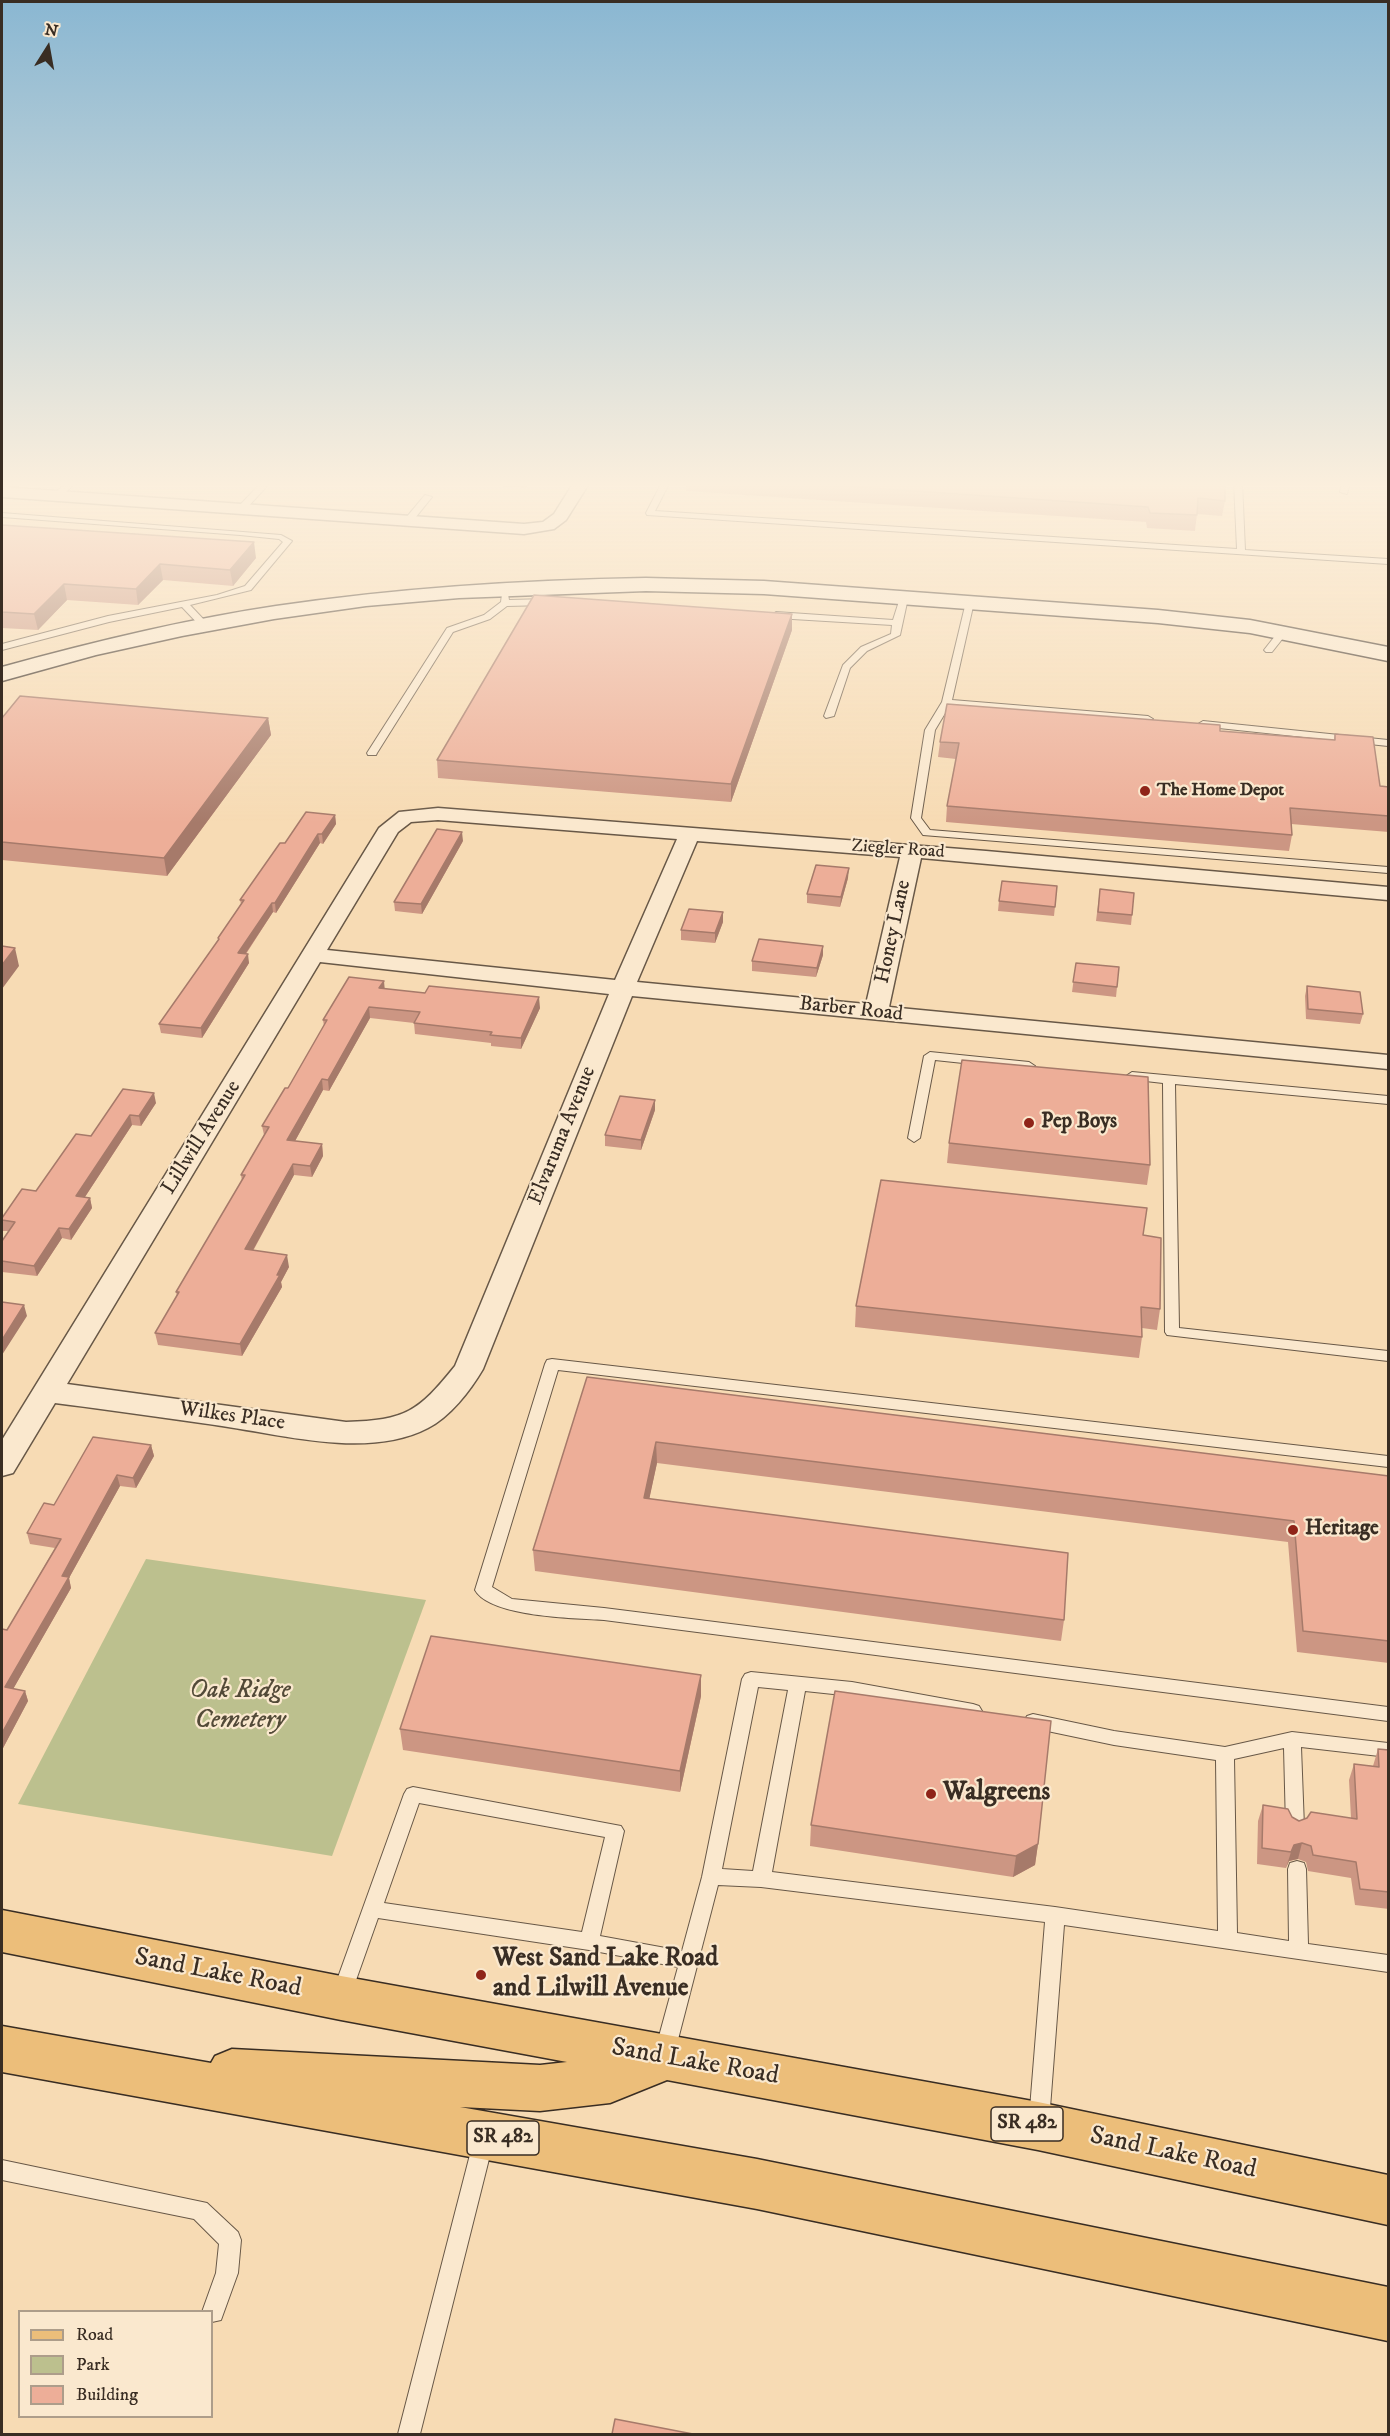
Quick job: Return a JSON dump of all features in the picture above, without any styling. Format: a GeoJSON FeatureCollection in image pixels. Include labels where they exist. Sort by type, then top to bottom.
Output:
{"type":"FeatureCollection","features":[{"type":"Feature","properties":{"kind":"main road","name":"Sand Lake Road"},"geometry":{"type":"LineString","coordinates":[[2,1931],[663,2059],[859,2092],[1038,2126],[1389,2200]]}},
{"type":"Feature","properties":{"kind":"main road","name":"SR 482"},"geometry":{"type":"LineString","coordinates":[[2,2049],[757,2184],[1389,2314]]}},
{"type":"Feature","properties":{"kind":"main road"},"geometry":{"type":"LineString","coordinates":[[91,2065],[540,2088],[610,2080],[663,2059]]}},
{"type":"Feature","properties":{"kind":"street"},"geometry":{"type":"LineString","coordinates":[[2,674],[63,656],[204,625],[262,615],[375,599],[508,596]]}},
{"type":"Feature","properties":{"kind":"street"},"geometry":{"type":"LineString","coordinates":[[872,596],[1152,615],[1232,624],[1276,641],[1389,654]]}},
{"type":"Feature","properties":{"kind":"street","name":"Ziegler Road"},"geometry":{"type":"LineString","coordinates":[[406,816],[438,814],[912,851],[1389,893]]}},
{"type":"Feature","properties":{"kind":"street","name":"Lillwill Avenue"},"geometry":{"type":"LineString","coordinates":[[2,1465],[390,828],[406,816]]}},
{"type":"Feature","properties":{"kind":"street","name":"Elvaruma Avenue"},"geometry":{"type":"LineString","coordinates":[[418,1423],[444,1401],[468,1369],[623,988],[689,835]]}},
{"type":"Feature","properties":{"kind":"street","name":"Honey Lane"},"geometry":{"type":"LineString","coordinates":[[876,1013],[912,851]]}},
{"type":"Feature","properties":{"kind":"street","name":"Barber Road"},"geometry":{"type":"LineString","coordinates":[[314,955],[623,988],[1389,1062]]}},
{"type":"Feature","properties":{"kind":"street","name":"Wilkes Place"},"geometry":{"type":"LineString","coordinates":[[46,1391],[346,1433],[382,1432],[418,1423]]}},
{"type":"Feature","properties":{"kind":"lane"},"geometry":{"type":"LineString","coordinates":[[2,646],[108,619],[217,596]]}},
{"type":"Feature","properties":{"kind":"lane"},"geometry":{"type":"LineString","coordinates":[[372,753],[450,630],[487,617],[505,596],[562,602]]}},
{"type":"Feature","properties":{"kind":"lane"},"geometry":{"type":"LineString","coordinates":[[829,716],[846,667],[864,650],[895,635],[904,598]]}},
{"type":"Feature","properties":{"kind":"lane"},"geometry":{"type":"LineString","coordinates":[[970,603],[947,702],[930,730],[916,818],[927,833],[1389,870]]}},
{"type":"Feature","properties":{"kind":"lane"},"geometry":{"type":"LineString","coordinates":[[184,604],[204,625]]}},
{"type":"Feature","properties":{"kind":"lane"},"geometry":{"type":"LineString","coordinates":[[769,614],[897,623]]}},
{"type":"Feature","properties":{"kind":"lane"},"geometry":{"type":"LineString","coordinates":[[947,702],[1155,720]]}},
{"type":"Feature","properties":{"kind":"lane"},"geometry":{"type":"LineString","coordinates":[[1188,723],[1389,743]]}},
{"type":"Feature","properties":{"kind":"lane"},"geometry":{"type":"LineString","coordinates":[[914,1138],[930,1056],[1038,1067]]}},
{"type":"Feature","properties":{"kind":"lane"},"geometry":{"type":"LineString","coordinates":[[1121,1075],[1389,1100]]}},
{"type":"Feature","properties":{"kind":"lane"},"geometry":{"type":"LineString","coordinates":[[1169,1080],[1172,1332],[1389,1356]]}},
{"type":"Feature","properties":{"kind":"lane"},"geometry":{"type":"LineString","coordinates":[[1389,1461],[552,1364],[483,1590],[509,1605],[628,1616],[1389,1714]]}},
{"type":"Feature","properties":{"kind":"lane"},"geometry":{"type":"LineString","coordinates":[[663,2059],[711,1877],[752,1679],[852,1689],[987,1713]]}},
{"type":"Feature","properties":{"kind":"lane"},"geometry":{"type":"LineString","coordinates":[[761,1879],[798,1684]]}},
{"type":"Feature","properties":{"kind":"lane"},"geometry":{"type":"LineString","coordinates":[[1010,1717],[1114,1738],[1225,1754],[1292,1739],[1389,1750]]}},
{"type":"Feature","properties":{"kind":"lane"},"geometry":{"type":"LineString","coordinates":[[1292,1739],[1295,1827]]}},
{"type":"Feature","properties":{"kind":"lane"},"geometry":{"type":"LineString","coordinates":[[1225,1754],[1228,1940]]}},
{"type":"Feature","properties":{"kind":"lane"},"geometry":{"type":"LineString","coordinates":[[341,1998],[413,1794],[615,1831],[589,1942]]}},
{"type":"Feature","properties":{"kind":"lane"},"geometry":{"type":"LineString","coordinates":[[1297,1869],[1299,1951]]}},
{"type":"Feature","properties":{"kind":"lane"},"geometry":{"type":"LineString","coordinates":[[711,1877],[761,1879],[1055,1915],[1389,1965]]}},
{"type":"Feature","properties":{"kind":"lane"},"geometry":{"type":"LineString","coordinates":[[372,1909],[589,1942],[690,1961]]}},
{"type":"Feature","properties":{"kind":"lane"},"geometry":{"type":"LineString","coordinates":[[1038,2126],[1055,1915]]}},
{"type":"Feature","properties":{"kind":"lane"},"geometry":{"type":"LineString","coordinates":[[409,2434],[485,2135]]}},
{"type":"Feature","properties":{"kind":"lane"},"geometry":{"type":"LineString","coordinates":[[2,2170],[200,2210],[230,2240],[227,2273],[213,2312]]}},
{"type":"Feature","properties":{"kind":"green space","name":"Oak Ridge Cemetery"},"geometry":{"type":"Polygon","coordinates":[[[146,1559],[426,1600],[332,1856],[18,1804],[146,1559]]]}},
{"type":"Feature","properties":{"kind":"building"},"geometry":{"type":"Polygon","coordinates":[[[2,596],[52,596],[34,614],[2,612],[2,596]]]}},
{"type":"Feature","properties":{"kind":"building"},"geometry":{"type":"Polygon","coordinates":[[[534,596],[792,614],[731,784],[437,760],[534,596]]]}},
{"type":"Feature","properties":{"kind":"building"},"geometry":{"type":"Polygon","coordinates":[[[20,696],[268,718],[164,858],[2,842],[2,718],[20,696]]]}},
{"type":"Feature","properties":{"kind":"building","name":"The Home Depot"},"geometry":{"type":"Polygon","coordinates":[[[947,704],[1220,725],[1220,731],[1335,740],[1335,734],[1373,737],[1380,786],[1389,787],[1389,816],[1290,808],[1292,835],[947,806],[959,743],[940,742],[947,704]]]}},
{"type":"Feature","properties":{"kind":"building"},"geometry":{"type":"Polygon","coordinates":[[[306,812],[335,815],[322,834],[318,834],[275,903],[272,903],[238,953],[248,954],[201,1028],[159,1024],[244,900],[240,900],[280,843],[285,843],[306,812]]]}},
{"type":"Feature","properties":{"kind":"building"},"geometry":{"type":"Polygon","coordinates":[[[437,829],[462,832],[421,904],[394,902],[437,829]]]}},
{"type":"Feature","properties":{"kind":"building"},"geometry":{"type":"Polygon","coordinates":[[[816,865],[849,868],[841,897],[807,894],[816,865]]]}},
{"type":"Feature","properties":{"kind":"building"},"geometry":{"type":"Polygon","coordinates":[[[1002,881],[1057,886],[1055,907],[999,901],[1002,881]]]}},
{"type":"Feature","properties":{"kind":"building"},"geometry":{"type":"Polygon","coordinates":[[[1100,889],[1134,893],[1132,915],[1098,912],[1100,889]]]}},
{"type":"Feature","properties":{"kind":"building"},"geometry":{"type":"Polygon","coordinates":[[[689,909],[723,912],[715,933],[681,930],[689,909]]]}},
{"type":"Feature","properties":{"kind":"building"},"geometry":{"type":"Polygon","coordinates":[[[759,939],[823,946],[817,968],[752,961],[759,939]]]}},
{"type":"Feature","properties":{"kind":"building"},"geometry":{"type":"Polygon","coordinates":[[[2,946],[15,948],[2,965],[2,946]]]}},
{"type":"Feature","properties":{"kind":"building"},"geometry":{"type":"Polygon","coordinates":[[[1076,963],[1119,967],[1117,987],[1073,982],[1076,963]]]}},
{"type":"Feature","properties":{"kind":"building"},"geometry":{"type":"Polygon","coordinates":[[[349,977],[384,981],[379,988],[425,993],[429,986],[539,997],[521,1038],[490,1035],[492,1032],[414,1023],[420,1012],[369,1007],[328,1080],[322,1079],[287,1140],[322,1144],[310,1166],[293,1164],[245,1249],[287,1255],[277,1275],[280,1275],[240,1344],[155,1333],[179,1292],[176,1292],[245,1175],[241,1175],[269,1127],[262,1126],[285,1088],[288,1088],[327,1020],[323,1020],[349,977]]]}},
{"type":"Feature","properties":{"kind":"building"},"geometry":{"type":"Polygon","coordinates":[[[1307,986],[1360,992],[1363,1014],[1308,1009],[1307,986]]]}},
{"type":"Feature","properties":{"kind":"building"},"geometry":{"type":"Polygon","coordinates":[[[962,1060],[1148,1077],[1150,1165],[949,1143],[962,1060]]]}},
{"type":"Feature","properties":{"kind":"building"},"geometry":{"type":"Polygon","coordinates":[[[123,1089],[154,1093],[139,1116],[130,1115],[76,1196],[90,1198],[69,1229],[59,1228],[34,1266],[2,1261],[2,1241],[15,1222],[2,1220],[2,1218],[22,1189],[36,1191],[76,1134],[91,1136],[123,1089]]]}},
{"type":"Feature","properties":{"kind":"building"},"geometry":{"type":"Polygon","coordinates":[[[620,1096],[655,1100],[641,1140],[605,1135],[620,1096]]]}},
{"type":"Feature","properties":{"kind":"building"},"geometry":{"type":"Polygon","coordinates":[[[881,1180],[1147,1208],[1143,1235],[1161,1238],[1160,1309],[1141,1307],[1142,1337],[856,1306],[881,1180]]]}},
{"type":"Feature","properties":{"kind":"building"},"geometry":{"type":"Polygon","coordinates":[[[2,1302],[24,1305],[2,1340],[2,1302]]]}},
{"type":"Feature","properties":{"kind":"building","name":"Heritage"},"geometry":{"type":"Polygon","coordinates":[[[587,1377],[1389,1476],[1389,1641],[1303,1631],[1294,1521],[656,1442],[644,1498],[1068,1553],[1064,1620],[533,1550],[587,1377]]]}},
{"type":"Feature","properties":{"kind":"building"},"geometry":{"type":"Polygon","coordinates":[[[93,1437],[151,1445],[133,1478],[117,1475],[62,1576],[69,1577],[5,1687],[25,1691],[2,1733],[2,1629],[7,1630],[61,1539],[27,1533],[44,1503],[54,1505],[93,1437]]]}},
{"type":"Feature","properties":{"kind":"building"},"geometry":{"type":"Polygon","coordinates":[[[431,1636],[701,1675],[680,1771],[400,1729],[431,1636]]]}},
{"type":"Feature","properties":{"kind":"building","name":"Walgreens"},"geometry":{"type":"Polygon","coordinates":[[[835,1691],[1051,1721],[1038,1844],[1016,1856],[811,1825],[835,1691]]]}},
{"type":"Feature","properties":{"kind":"building"},"geometry":{"type":"Polygon","coordinates":[[[1378,1749],[1389,1750],[1389,1892],[1360,1889],[1356,1862],[1313,1855],[1311,1846],[1302,1843],[1294,1845],[1291,1852],[1262,1848],[1263,1805],[1288,1809],[1292,1817],[1299,1821],[1307,1818],[1311,1812],[1357,1819],[1354,1764],[1379,1767],[1378,1749]]]}},
{"type":"Feature","properties":{"kind":"building"},"geometry":{"type":"Polygon","coordinates":[[[615,2419],[693,2434],[612,2434],[615,2419]]]}},
{"type":"Feature","properties":{"kind":"place","name":"The Home Depot"},"geometry":{"type":"Point","coordinates":[1145,791]}},
{"type":"Feature","properties":{"kind":"place","name":"Pep Boys"},"geometry":{"type":"Point","coordinates":[1029,1123]}},
{"type":"Feature","properties":{"kind":"place","name":"Heritage"},"geometry":{"type":"Point","coordinates":[1293,1530]}},
{"type":"Feature","properties":{"kind":"place","name":"Walgreens"},"geometry":{"type":"Point","coordinates":[931,1794]}},
{"type":"Feature","properties":{"kind":"place","name":"West Sand Lake Road and Lilwill Avenue"},"geometry":{"type":"Point","coordinates":[481,1975]}}]}
